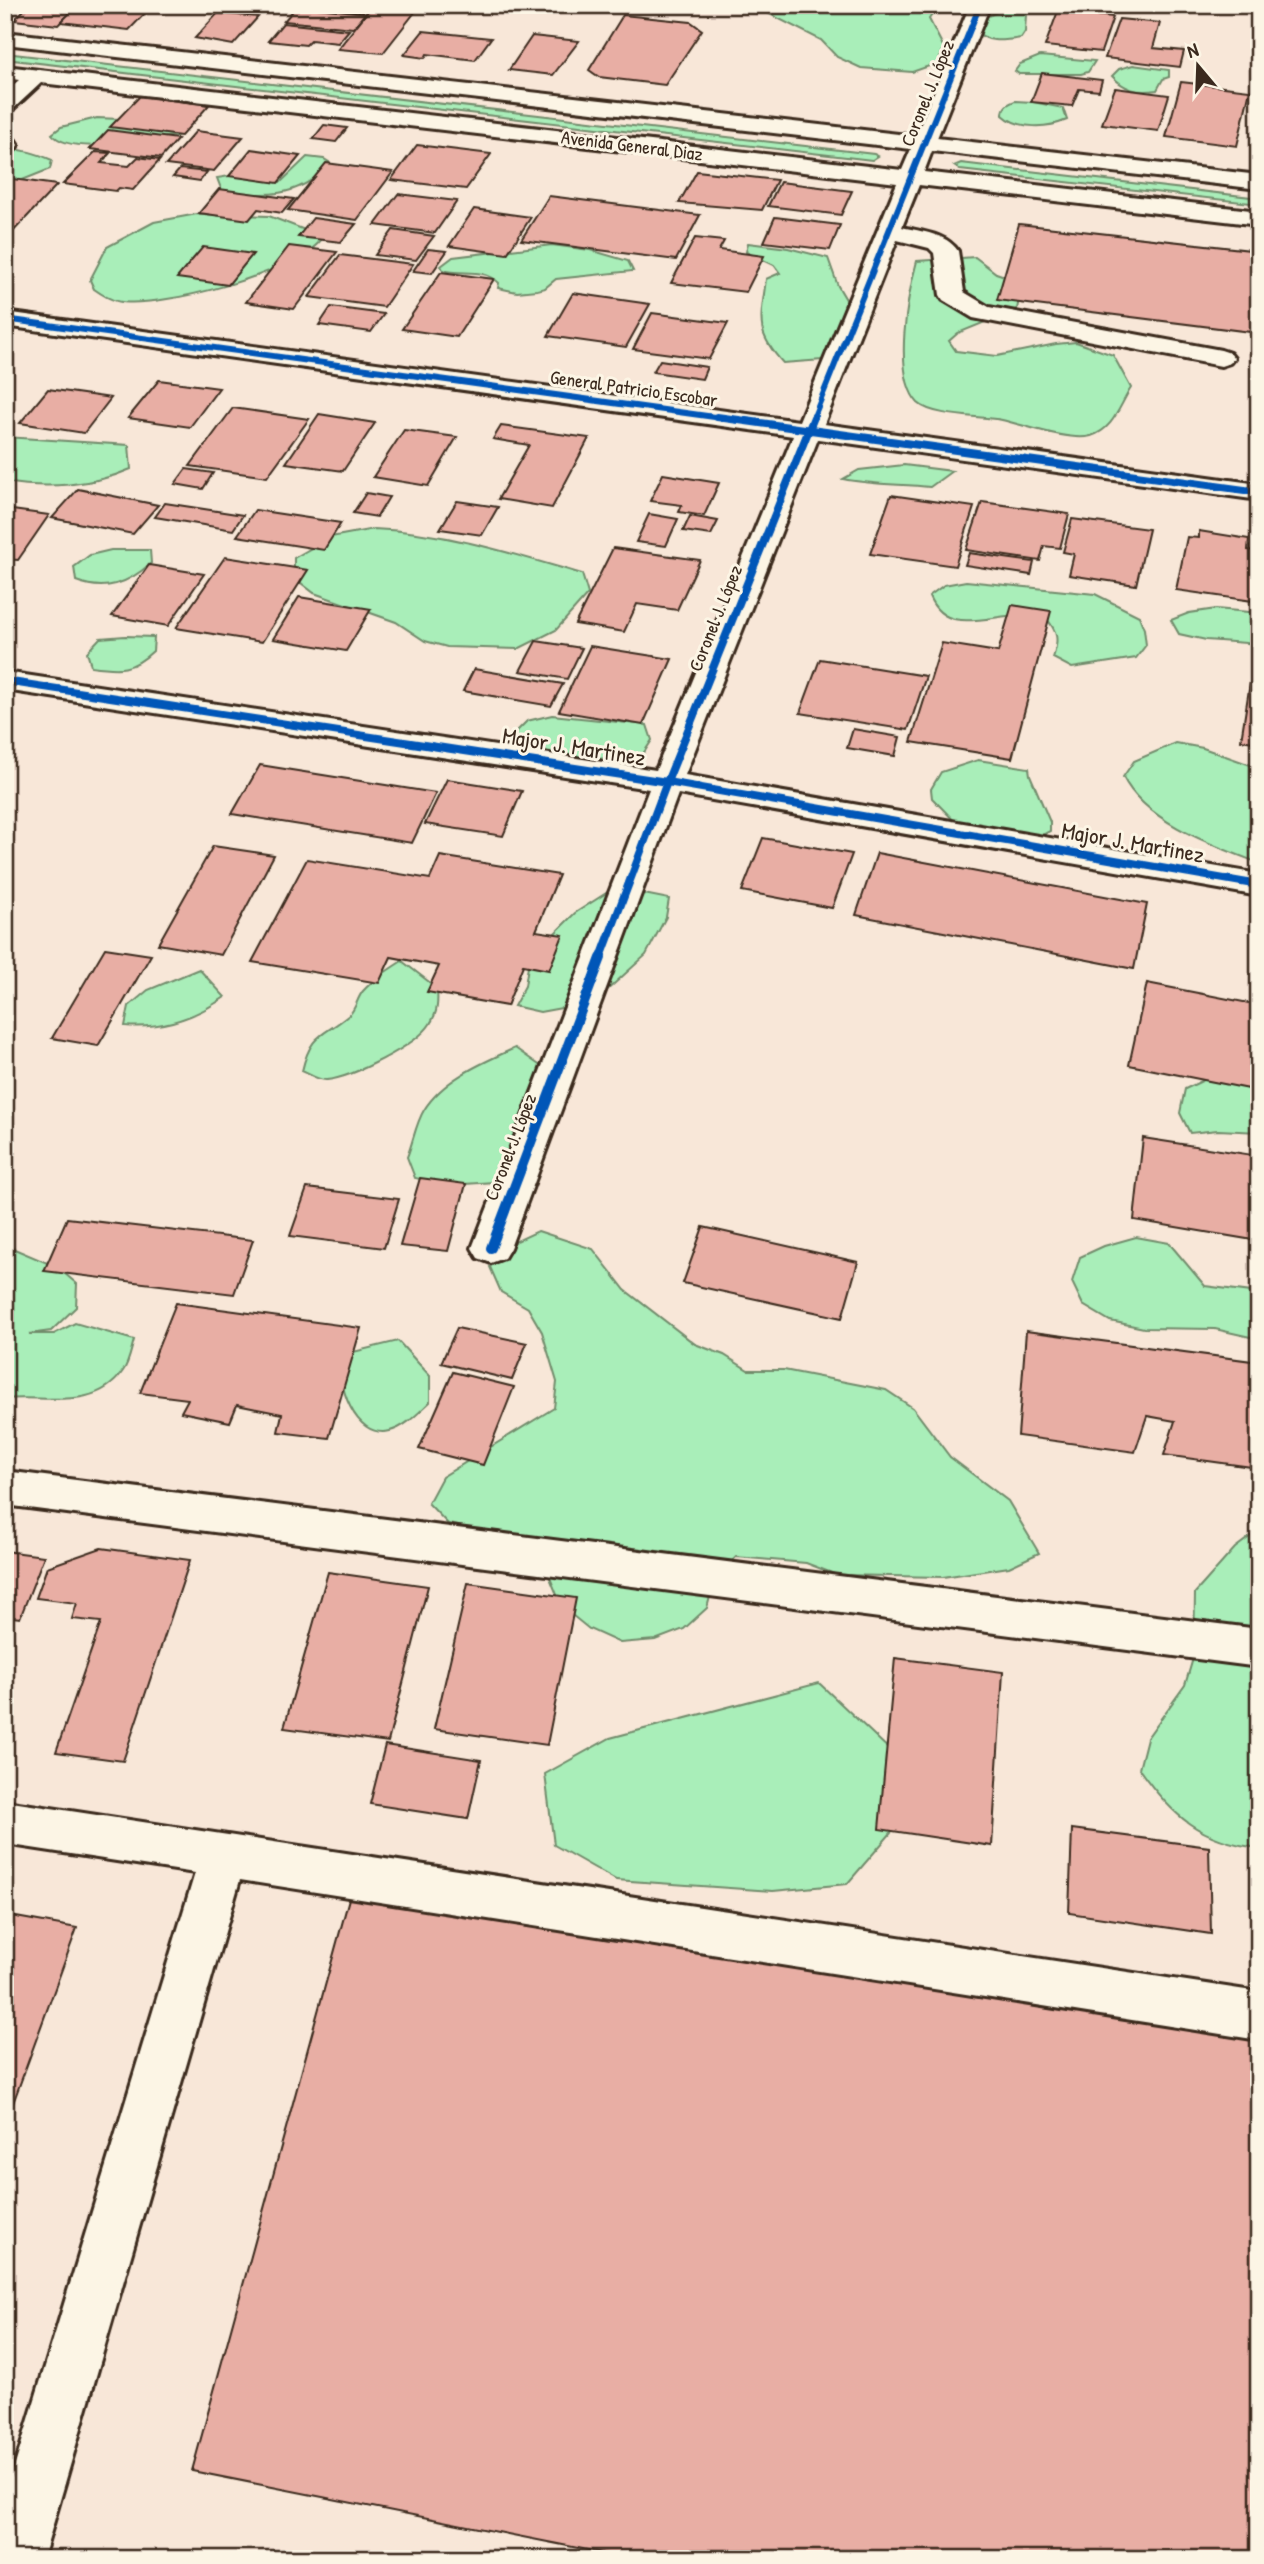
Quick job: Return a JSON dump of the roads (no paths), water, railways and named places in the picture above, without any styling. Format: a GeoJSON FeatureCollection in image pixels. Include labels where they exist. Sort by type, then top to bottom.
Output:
{"type":"FeatureCollection","features":[{"type":"Feature","properties":{"kind":"street","name":"Coronel J. López"},"geometry":{"type":"LineString","coordinates":[[491,1248],[667,782],[892,231],[981,5]]}},
{"type":"Feature","properties":{"kind":"street","name":"Avenida General Diaz"},"geometry":{"type":"LineString","coordinates":[[5,38],[1259,182]]}},
{"type":"Feature","properties":{"kind":"street","name":"Avenida General Diaz"},"geometry":{"type":"LineString","coordinates":[[5,72],[1259,218]]}},
{"type":"Feature","properties":{"kind":"street"},"geometry":{"type":"LineString","coordinates":[[5,104],[36,76]]}},
{"type":"Feature","properties":{"kind":"street"},"geometry":{"type":"LineString","coordinates":[[892,231],[937,243],[946,251],[952,295],[982,313],[1221,358]]}},
{"type":"Feature","properties":{"kind":"street","name":"General Patricio Escobar"},"geometry":{"type":"LineString","coordinates":[[5,318],[1259,492]]}},
{"type":"Feature","properties":{"kind":"street","name":"Major J. Martinez"},"geometry":{"type":"LineString","coordinates":[[5,681],[667,782],[1259,885]]}},
{"type":"Feature","properties":{"kind":"street"},"geometry":{"type":"LineString","coordinates":[[5,1489],[1259,1648]]}},
{"type":"Feature","properties":{"kind":"street"},"geometry":{"type":"LineString","coordinates":[[5,1822],[1259,2016]]}},
{"type":"Feature","properties":{"kind":"street"},"geometry":{"type":"LineString","coordinates":[[15,2559],[224,1856]]}}]}
